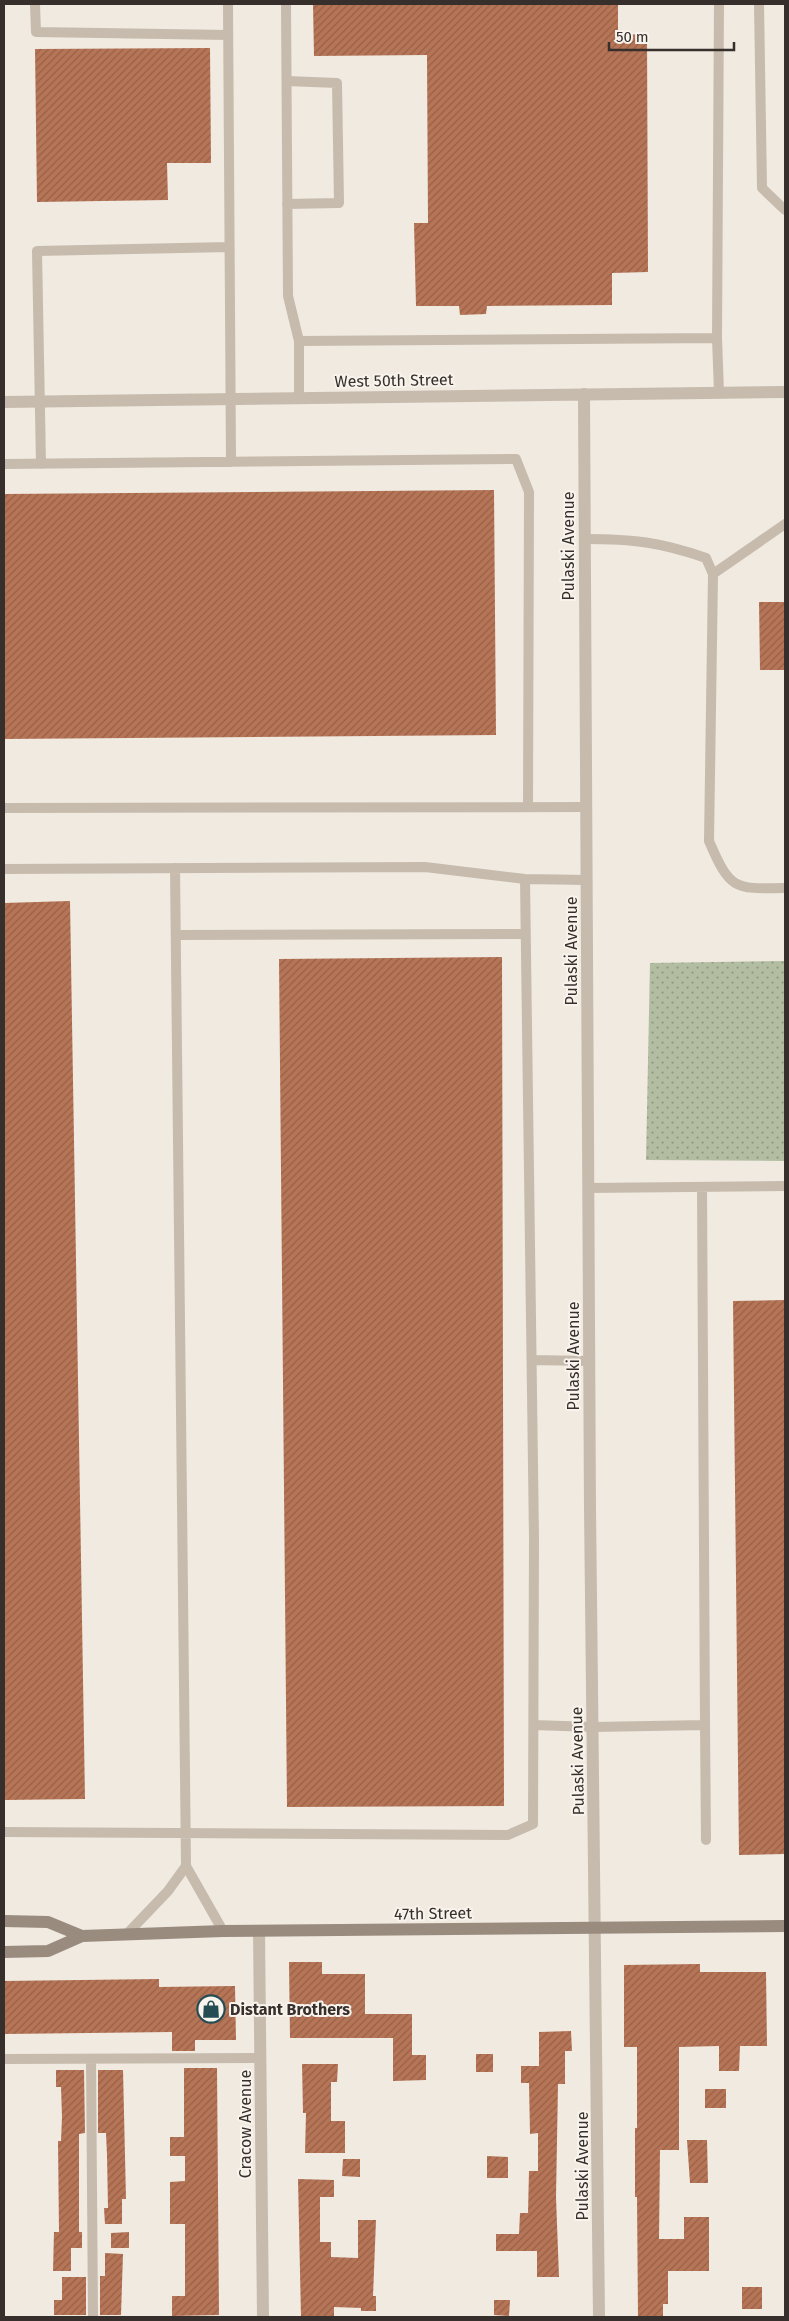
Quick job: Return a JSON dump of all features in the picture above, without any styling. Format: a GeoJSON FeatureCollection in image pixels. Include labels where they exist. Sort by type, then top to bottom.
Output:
{"type":"FeatureCollection","features":[{"type":"Feature","properties":{"kind":"main road","name":"47th Street"},"geometry":{"type":"LineString","coordinates":[[4,1922],[48,1922],[82,1936]]}},
{"type":"Feature","properties":{"kind":"main road","name":"47th Street"},"geometry":{"type":"LineString","coordinates":[[4,1952],[48,1951],[82,1936],[224,1931],[785,1926]]}},
{"type":"Feature","properties":{"kind":"street","name":"West 50th Street"},"geometry":{"type":"LineString","coordinates":[[4,402],[785,392]]}},
{"type":"Feature","properties":{"kind":"street","name":"Pulaski Avenue"},"geometry":{"type":"LineString","coordinates":[[584,394],[589,1361],[599,2317]]}},
{"type":"Feature","properties":{"kind":"street","name":"Cracow Avenue"},"geometry":{"type":"LineString","coordinates":[[259,1931],[263,2317]]}},
{"type":"Feature","properties":{"kind":"lane"},"geometry":{"type":"LineString","coordinates":[[35,4],[36,32],[228,34]]}},
{"type":"Feature","properties":{"kind":"lane"},"geometry":{"type":"LineString","coordinates":[[228,4],[229,399],[231,462]]}},
{"type":"Feature","properties":{"kind":"lane"},"geometry":{"type":"LineString","coordinates":[[286,4],[288,296],[299,341],[299,398]]}},
{"type":"Feature","properties":{"kind":"lane"},"geometry":{"type":"LineString","coordinates":[[718,392],[719,4]]}},
{"type":"Feature","properties":{"kind":"lane"},"geometry":{"type":"LineString","coordinates":[[759,4],[762,188],[785,210]]}},
{"type":"Feature","properties":{"kind":"lane"},"geometry":{"type":"LineString","coordinates":[[286,81],[337,83],[339,203],[288,204]]}},
{"type":"Feature","properties":{"kind":"lane"},"geometry":{"type":"LineString","coordinates":[[40,464],[36,251],[229,247]]}},
{"type":"Feature","properties":{"kind":"lane"},"geometry":{"type":"LineString","coordinates":[[299,341],[717,338]]}},
{"type":"Feature","properties":{"kind":"lane"},"geometry":{"type":"LineString","coordinates":[[4,464],[516,459],[529,492],[528,807]]}},
{"type":"Feature","properties":{"kind":"lane"},"geometry":{"type":"LineString","coordinates":[[713,574],[785,524]]}},
{"type":"Feature","properties":{"kind":"lane"},"geometry":{"type":"LineString","coordinates":[[585,539],[629,539],[671,546],[706,558],[713,574],[709,841],[721,869],[738,886],[751,889],[785,888]]}},
{"type":"Feature","properties":{"kind":"lane"},"geometry":{"type":"LineString","coordinates":[[4,808],[586,807]]}},
{"type":"Feature","properties":{"kind":"lane"},"geometry":{"type":"LineString","coordinates":[[4,869],[425,867],[525,879],[586,880]]}},
{"type":"Feature","properties":{"kind":"lane"},"geometry":{"type":"LineString","coordinates":[[176,868],[186,1866],[224,1931]]}},
{"type":"Feature","properties":{"kind":"lane"},"geometry":{"type":"LineString","coordinates":[[4,1832],[508,1834],[533,1824],[532,1360],[525,879]]}},
{"type":"Feature","properties":{"kind":"lane"},"geometry":{"type":"LineString","coordinates":[[176,934],[525,934]]}},
{"type":"Feature","properties":{"kind":"lane"},"geometry":{"type":"LineString","coordinates":[[588,1188],[785,1186]]}},
{"type":"Feature","properties":{"kind":"lane"},"geometry":{"type":"LineString","coordinates":[[702,1187],[706,1840]]}},
{"type":"Feature","properties":{"kind":"lane"},"geometry":{"type":"LineString","coordinates":[[532,1360],[589,1361]]}},
{"type":"Feature","properties":{"kind":"lane"},"geometry":{"type":"LineString","coordinates":[[534,1725],[593,1727],[706,1725]]}},
{"type":"Feature","properties":{"kind":"lane"},"geometry":{"type":"LineString","coordinates":[[126,1935],[168,1890],[186,1866]]}},
{"type":"Feature","properties":{"kind":"lane"},"geometry":{"type":"LineString","coordinates":[[4,2059],[260,2058]]}},
{"type":"Feature","properties":{"kind":"lane"},"geometry":{"type":"LineString","coordinates":[[91,2059],[93,2317]]}},
{"type":"Feature","properties":{"kind":"green space"},"geometry":{"type":"Polygon","coordinates":[[[785,961],[785,1161],[646,1160],[650,963],[785,961]]]}},
{"type":"Feature","properties":{"kind":"building"},"geometry":{"type":"Polygon","coordinates":[[[313,4],[618,4],[618,35],[647,34],[648,272],[612,273],[612,305],[487,306],[486,314],[460,315],[459,306],[416,306],[414,223],[428,223],[427,55],[314,56],[313,4]]]}},
{"type":"Feature","properties":{"kind":"building"},"geometry":{"type":"Polygon","coordinates":[[[210,48],[211,163],[167,163],[168,200],[37,202],[35,49],[210,48]]]}},
{"type":"Feature","properties":{"kind":"building"},"geometry":{"type":"Polygon","coordinates":[[[494,490],[496,735],[4,739],[4,494],[494,490]]]}},
{"type":"Feature","properties":{"kind":"building"},"geometry":{"type":"Polygon","coordinates":[[[759,602],[785,602],[785,670],[760,670],[759,602]]]}},
{"type":"Feature","properties":{"kind":"building"},"geometry":{"type":"Polygon","coordinates":[[[70,901],[85,1799],[4,1800],[4,903],[70,901]]]}},
{"type":"Feature","properties":{"kind":"building"},"geometry":{"type":"Polygon","coordinates":[[[502,957],[504,1806],[287,1807],[279,959],[502,957]]]}},
{"type":"Feature","properties":{"kind":"building"},"geometry":{"type":"Polygon","coordinates":[[[785,1300],[785,1854],[739,1855],[733,1301],[785,1300]]]}},
{"type":"Feature","properties":{"kind":"building"},"geometry":{"type":"Polygon","coordinates":[[[289,1962],[322,1962],[322,1974],[365,1974],[365,2014],[412,2014],[412,2055],[426,2055],[426,2080],[393,2081],[393,2038],[290,2038],[289,1962]]]}},
{"type":"Feature","properties":{"kind":"building"},"geometry":{"type":"Polygon","coordinates":[[[700,1964],[700,1972],[766,1972],[767,2046],[740,2046],[739,2071],[719,2071],[719,2046],[679,2047],[679,2150],[660,2150],[659,2239],[684,2239],[684,2217],[709,2217],[709,2271],[668,2271],[668,2304],[663,2304],[663,2317],[638,2317],[637,2197],[635,2197],[637,2047],[624,2047],[624,1965],[700,1964]]]}},
{"type":"Feature","properties":{"kind":"building"},"geometry":{"type":"Polygon","coordinates":[[[159,1979],[159,1987],[235,1986],[236,2040],[195,2040],[195,2051],[172,2051],[172,2032],[4,2034],[4,1981],[159,1979]]]}},
{"type":"Feature","properties":{"kind":"building"},"geometry":{"type":"Polygon","coordinates":[[[571,2031],[572,2051],[565,2051],[565,2084],[558,2084],[556,2197],[559,2277],[537,2277],[537,2251],[496,2251],[496,2234],[519,2234],[520,2213],[528,2213],[529,2171],[538,2171],[538,2133],[530,2134],[529,2083],[521,2083],[521,2066],[539,2066],[539,2032],[571,2031]]]}},
{"type":"Feature","properties":{"kind":"building"},"geometry":{"type":"Polygon","coordinates":[[[476,2054],[493,2054],[493,2072],[476,2072],[476,2054]]]}},
{"type":"Feature","properties":{"kind":"building"},"geometry":{"type":"Polygon","coordinates":[[[302,2064],[338,2064],[337,2082],[331,2082],[331,2121],[345,2121],[345,2153],[305,2153],[306,2113],[303,2113],[302,2064]]]}},
{"type":"Feature","properties":{"kind":"building"},"geometry":{"type":"Polygon","coordinates":[[[184,2068],[217,2068],[219,2315],[172,2316],[172,2296],[185,2296],[185,2224],[170,2224],[170,2182],[185,2181],[185,2156],[170,2156],[170,2137],[184,2137],[184,2068]]]}},
{"type":"Feature","properties":{"kind":"building"},"geometry":{"type":"Polygon","coordinates":[[[56,2070],[84,2070],[85,2133],[79,2134],[79,2232],[82,2232],[82,2248],[71,2248],[71,2271],[53,2271],[54,2232],[59,2232],[58,2141],[61,2141],[62,2117],[61,2087],[56,2087],[56,2070]]]}},
{"type":"Feature","properties":{"kind":"building"},"geometry":{"type":"Polygon","coordinates":[[[98,2070],[123,2070],[126,2199],[122,2199],[122,2224],[105,2224],[104,2208],[108,2208],[106,2133],[98,2133],[98,2070]]]}},
{"type":"Feature","properties":{"kind":"building"},"geometry":{"type":"Polygon","coordinates":[[[705,2089],[726,2089],[726,2108],[705,2108],[705,2089]]]}},
{"type":"Feature","properties":{"kind":"building"},"geometry":{"type":"Polygon","coordinates":[[[687,2140],[707,2140],[708,2183],[690,2183],[687,2140]]]}},
{"type":"Feature","properties":{"kind":"building"},"geometry":{"type":"Polygon","coordinates":[[[487,2156],[508,2157],[508,2178],[487,2178],[487,2156]]]}},
{"type":"Feature","properties":{"kind":"building"},"geometry":{"type":"Polygon","coordinates":[[[343,2159],[360,2159],[360,2177],[342,2176],[343,2159]]]}},
{"type":"Feature","properties":{"kind":"building"},"geometry":{"type":"Polygon","coordinates":[[[298,2179],[334,2180],[334,2197],[320,2197],[320,2242],[331,2242],[331,2257],[358,2258],[358,2220],[376,2220],[373,2296],[376,2296],[376,2311],[361,2311],[361,2308],[334,2307],[334,2317],[301,2317],[298,2179]]]}},
{"type":"Feature","properties":{"kind":"building"},"geometry":{"type":"Polygon","coordinates":[[[129,2232],[129,2248],[111,2248],[111,2233],[129,2232]]]}},
{"type":"Feature","properties":{"kind":"building"},"geometry":{"type":"Polygon","coordinates":[[[105,2253],[123,2254],[121,2315],[100,2315],[100,2276],[105,2276],[105,2253]]]}},
{"type":"Feature","properties":{"kind":"building"},"geometry":{"type":"Polygon","coordinates":[[[62,2277],[86,2277],[86,2315],[54,2315],[54,2300],[62,2300],[62,2277]]]}},
{"type":"Feature","properties":{"kind":"building"},"geometry":{"type":"Polygon","coordinates":[[[742,2287],[762,2287],[762,2309],[742,2309],[742,2287]]]}},
{"type":"Feature","properties":{"kind":"building"},"geometry":{"type":"Polygon","coordinates":[[[494,2300],[510,2300],[509,2316],[494,2315],[494,2300]]]}},
{"type":"Feature","properties":{"kind":"place","name":"Distant Brothers"},"geometry":{"type":"Point","coordinates":[211,2009]}}]}
